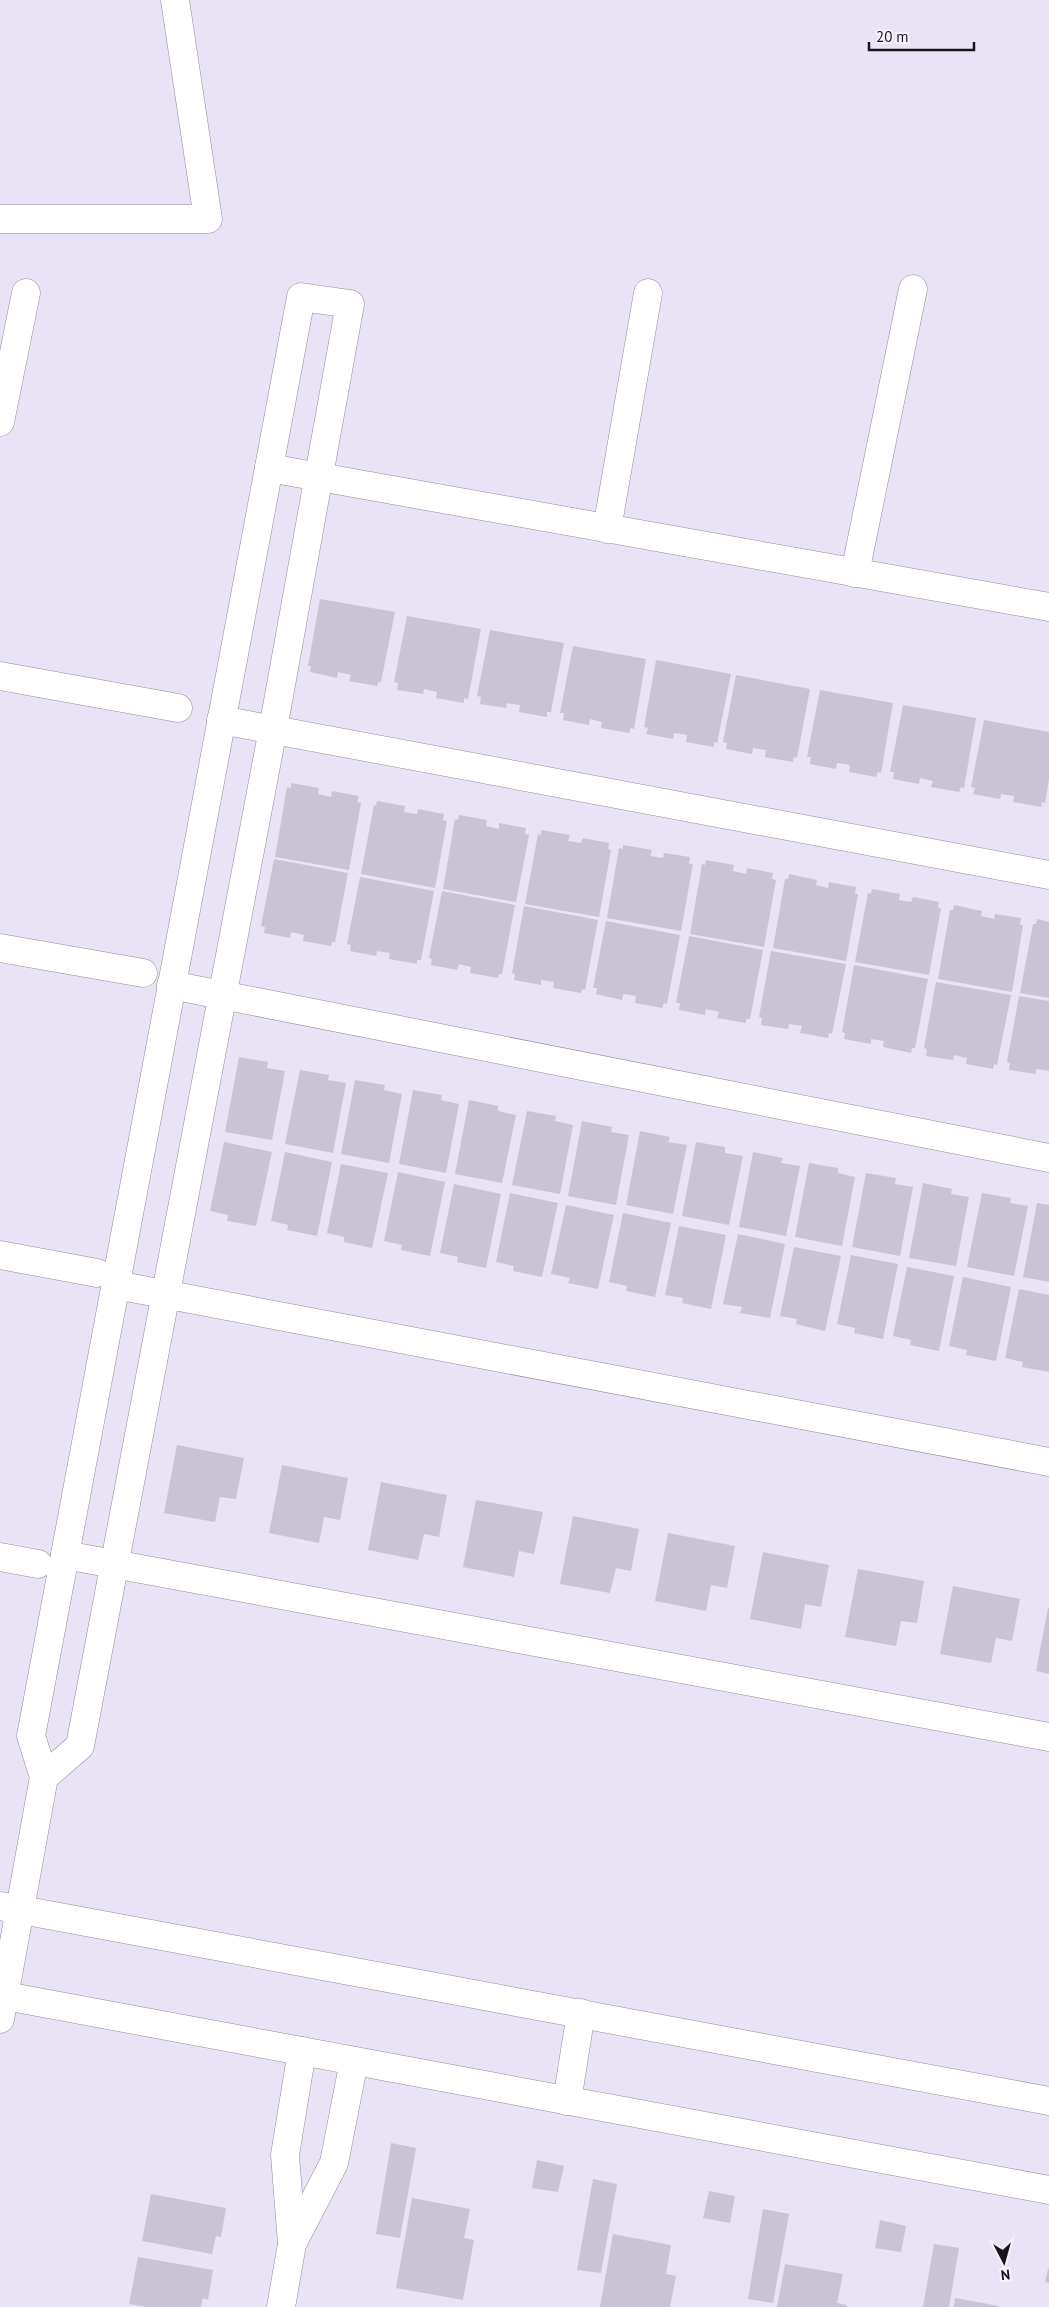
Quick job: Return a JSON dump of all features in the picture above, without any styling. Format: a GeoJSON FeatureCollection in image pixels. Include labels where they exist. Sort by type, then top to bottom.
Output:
{"type":"FeatureCollection","features":[{"type":"Feature","properties":{"kind":"street"},"geometry":{"type":"LineString","coordinates":[[0,219],[208,220],[175,0]]}},
{"type":"Feature","properties":{"kind":"street"},"geometry":{"type":"LineString","coordinates":[[856,573],[913,289]]}},
{"type":"Feature","properties":{"kind":"street"},"geometry":{"type":"LineString","coordinates":[[0,422],[26,293]]}},
{"type":"Feature","properties":{"kind":"street"},"geometry":{"type":"LineString","coordinates":[[607,529],[648,293]]}},
{"type":"Feature","properties":{"kind":"street"},"geometry":{"type":"LineString","coordinates":[[44,1777],[80,1746],[272,729],[350,304],[300,296],[171,985],[106,1279],[65,1554],[31,1736],[44,1777],[10,1908],[1,2003],[302,2051],[1049,2190]]}},
{"type":"Feature","properties":{"kind":"street"},"geometry":{"type":"LineString","coordinates":[[269,468],[1049,607]]}},
{"type":"Feature","properties":{"kind":"street"},"geometry":{"type":"LineString","coordinates":[[0,676],[178,708]]}},
{"type":"Feature","properties":{"kind":"street"},"geometry":{"type":"LineString","coordinates":[[221,720],[1049,875]]}},
{"type":"Feature","properties":{"kind":"street"},"geometry":{"type":"LineString","coordinates":[[0,948],[143,973]]}},
{"type":"Feature","properties":{"kind":"street"},"geometry":{"type":"LineString","coordinates":[[171,985],[1049,1158]]}},
{"type":"Feature","properties":{"kind":"street"},"geometry":{"type":"LineString","coordinates":[[0,1255],[166,1295],[1049,1462]]}},
{"type":"Feature","properties":{"kind":"street"},"geometry":{"type":"LineString","coordinates":[[65,1554],[1049,1737]]}},
{"type":"Feature","properties":{"kind":"street"},"geometry":{"type":"LineString","coordinates":[[0,1557],[38,1564]]}},
{"type":"Feature","properties":{"kind":"street"},"geometry":{"type":"LineString","coordinates":[[10,1908],[1049,2101]]}},
{"type":"Feature","properties":{"kind":"street"},"geometry":{"type":"LineString","coordinates":[[567,2100],[581,2014]]}},
{"type":"Feature","properties":{"kind":"street"},"geometry":{"type":"LineString","coordinates":[[281,2307],[292,2244],[285,2155],[302,2051]]}},
{"type":"Feature","properties":{"kind":"street"},"geometry":{"type":"LineString","coordinates":[[292,2244],[334,2163],[354,2061]]}},
{"type":"Feature","properties":{"kind":"building"},"geometry":{"type":"Polygon","coordinates":[[[320,599],[395,612],[381,682],[378,682],[377,686],[349,681],[351,675],[338,672],[337,678],[310,672],[311,666],[308,666],[320,599]]]}},
{"type":"Feature","properties":{"kind":"building"},"geometry":{"type":"Polygon","coordinates":[[[407,616],[481,629],[468,699],[464,698],[464,703],[436,698],[437,692],[424,689],[423,694],[397,690],[398,683],[394,682],[407,616]]]}},
{"type":"Feature","properties":{"kind":"building"},"geometry":{"type":"Polygon","coordinates":[[[490,630],[564,643],[551,712],[547,712],[547,717],[519,712],[520,705],[507,703],[506,708],[480,704],[481,697],[477,696],[490,630]]]}},
{"type":"Feature","properties":{"kind":"building"},"geometry":{"type":"Polygon","coordinates":[[[573,646],[646,659],[634,729],[631,728],[629,733],[601,728],[602,722],[590,719],[589,725],[563,720],[564,713],[560,713],[573,646]]]}},
{"type":"Feature","properties":{"kind":"building"},"geometry":{"type":"Polygon","coordinates":[[[656,660],[731,674],[717,743],[714,742],[714,747],[686,742],[687,735],[674,733],[673,739],[646,734],[648,728],[644,727],[656,660]]]}},
{"type":"Feature","properties":{"kind":"building"},"geometry":{"type":"Polygon","coordinates":[[[736,675],[810,689],[797,758],[794,757],[793,762],[765,757],[766,750],[753,748],[752,754],[726,749],[727,743],[723,742],[736,675]]]}},
{"type":"Feature","properties":{"kind":"building"},"geometry":{"type":"Polygon","coordinates":[[[820,690],[893,703],[881,773],[878,772],[876,777],[849,772],[850,765],[837,763],[836,769],[810,764],[811,757],[807,757],[820,690]]]}},
{"type":"Feature","properties":{"kind":"building"},"geometry":{"type":"Polygon","coordinates":[[[903,705],[976,718],[964,788],[961,787],[959,792],[931,787],[933,781],[920,778],[919,784],[893,779],[894,772],[890,772],[903,705]]]}},
{"type":"Feature","properties":{"kind":"building"},"geometry":{"type":"Polygon","coordinates":[[[984,720],[1049,732],[1049,779],[1045,803],[1042,802],[1041,807],[1013,802],[1014,796],[1001,794],[1000,799],[973,794],[975,788],[971,787],[984,720]]]}},
{"type":"Feature","properties":{"kind":"building"},"geometry":{"type":"Polygon","coordinates":[[[291,783],[319,788],[318,794],[331,797],[332,791],[359,796],[357,802],[361,803],[349,870],[275,857],[287,787],[291,788],[291,783]]]}},
{"type":"Feature","properties":{"kind":"building"},"geometry":{"type":"Polygon","coordinates":[[[377,801],[405,806],[404,812],[417,814],[418,809],[444,814],[443,820],[447,821],[435,888],[361,874],[374,805],[376,806],[377,801]]]}},
{"type":"Feature","properties":{"kind":"building"},"geometry":{"type":"Polygon","coordinates":[[[459,815],[487,820],[486,826],[499,829],[499,823],[526,828],[525,834],[529,835],[516,902],[443,889],[455,819],[458,820],[459,815]]]}},
{"type":"Feature","properties":{"kind":"building"},"geometry":{"type":"Polygon","coordinates":[[[541,830],[570,835],[568,841],[581,843],[583,838],[609,843],[608,849],[611,850],[599,917],[525,904],[538,834],[541,835],[541,830]]]}},
{"type":"Feature","properties":{"kind":"building"},"geometry":{"type":"Polygon","coordinates":[[[623,845],[652,850],[650,856],[663,858],[664,853],[690,857],[689,864],[693,864],[681,931],[607,918],[619,848],[623,849],[623,845]]]}},
{"type":"Feature","properties":{"kind":"building"},"geometry":{"type":"Polygon","coordinates":[[[274,859],[348,873],[335,942],[332,942],[331,946],[303,941],[304,935],[291,932],[290,938],[264,933],[265,927],[261,926],[274,859]]]}},
{"type":"Feature","properties":{"kind":"building"},"geometry":{"type":"Polygon","coordinates":[[[706,860],[734,865],[733,871],[746,874],[747,868],[773,873],[772,879],[776,880],[764,947],[690,934],[702,864],[705,865],[706,860]]]}},
{"type":"Feature","properties":{"kind":"building"},"geometry":{"type":"Polygon","coordinates":[[[789,874],[817,880],[816,885],[828,888],[829,882],[856,887],[855,894],[858,894],[846,961],[773,948],[785,879],[788,879],[789,874]]]}},
{"type":"Feature","properties":{"kind":"building"},"geometry":{"type":"Polygon","coordinates":[[[360,877],[434,891],[421,960],[417,960],[417,964],[389,959],[390,953],[377,951],[376,956],[350,951],[351,945],[347,944],[360,877]]]}},
{"type":"Feature","properties":{"kind":"building"},"geometry":{"type":"Polygon","coordinates":[[[872,889],[900,894],[899,900],[911,902],[913,897],[939,902],[938,908],[941,908],[929,975],[855,962],[868,893],[871,894],[872,889]]]}},
{"type":"Feature","properties":{"kind":"building"},"geometry":{"type":"Polygon","coordinates":[[[442,891],[515,905],[502,974],[499,974],[498,978],[470,973],[471,967],[459,964],[457,970],[431,965],[432,959],[429,958],[442,891]]]}},
{"type":"Feature","properties":{"kind":"building"},"geometry":{"type":"Polygon","coordinates":[[[954,905],[982,911],[981,916],[994,919],[995,914],[1021,918],[1020,925],[1023,925],[1012,992],[938,979],[950,910],[953,910],[954,905]]]}},
{"type":"Feature","properties":{"kind":"building"},"geometry":{"type":"Polygon","coordinates":[[[524,906],[598,920],[585,990],[582,989],[581,993],[553,988],[554,982],[541,980],[541,985],[514,980],[515,974],[512,973],[524,906]]]}},
{"type":"Feature","properties":{"kind":"building"},"geometry":{"type":"Polygon","coordinates":[[[1037,919],[1049,922],[1049,998],[1020,993],[1033,924],[1036,924],[1037,919]]]}},
{"type":"Feature","properties":{"kind":"building"},"geometry":{"type":"Polygon","coordinates":[[[606,921],[680,935],[667,1004],[664,1003],[662,1008],[635,1003],[636,996],[623,994],[622,1000],[596,994],[597,988],[593,988],[606,921]]]}},
{"type":"Feature","properties":{"kind":"building"},"geometry":{"type":"Polygon","coordinates":[[[689,936],[763,950],[750,1019],[746,1019],[746,1023],[717,1018],[719,1012],[706,1009],[705,1015],[679,1010],[680,1003],[676,1003],[689,936]]]}},
{"type":"Feature","properties":{"kind":"building"},"geometry":{"type":"Polygon","coordinates":[[[771,951],[846,964],[832,1034],[829,1033],[828,1038],[800,1033],[802,1026],[789,1024],[788,1029],[761,1025],[762,1018],[759,1017],[771,951]]]}},
{"type":"Feature","properties":{"kind":"building"},"geometry":{"type":"Polygon","coordinates":[[[854,965],[928,979],[915,1048],[912,1048],[911,1053],[883,1047],[884,1041],[871,1039],[871,1044],[844,1039],[845,1033],[842,1032],[854,965]]]}},
{"type":"Feature","properties":{"kind":"building"},"geometry":{"type":"Polygon","coordinates":[[[936,982],[1011,995],[997,1065],[994,1064],[993,1069],[966,1064],[967,1058],[954,1055],[953,1060],[926,1056],[927,1049],[924,1048],[936,982]]]}},
{"type":"Feature","properties":{"kind":"building"},"geometry":{"type":"Polygon","coordinates":[[[1019,996],[1049,1001],[1049,1071],[1036,1069],[1036,1074],[1009,1070],[1010,1063],[1007,1062],[1019,996]]]}},
{"type":"Feature","properties":{"kind":"building"},"geometry":{"type":"Polygon","coordinates":[[[239,1057],[268,1062],[267,1068],[285,1071],[272,1140],[225,1132],[239,1057]]]}},
{"type":"Feature","properties":{"kind":"building"},"geometry":{"type":"Polygon","coordinates":[[[300,1070],[329,1075],[328,1080],[346,1083],[333,1153],[285,1144],[300,1070]]]}},
{"type":"Feature","properties":{"kind":"building"},"geometry":{"type":"Polygon","coordinates":[[[355,1080],[385,1085],[384,1090],[402,1094],[389,1163],[341,1154],[355,1080]]]}},
{"type":"Feature","properties":{"kind":"building"},"geometry":{"type":"Polygon","coordinates":[[[413,1090],[442,1095],[441,1100],[459,1104],[446,1173],[399,1164],[413,1090]]]}},
{"type":"Feature","properties":{"kind":"building"},"geometry":{"type":"Polygon","coordinates":[[[469,1100],[498,1106],[498,1111],[516,1115],[502,1183],[455,1174],[469,1100]]]}},
{"type":"Feature","properties":{"kind":"building"},"geometry":{"type":"Polygon","coordinates":[[[527,1111],[556,1116],[555,1121],[573,1125],[560,1194],[512,1185],[527,1111]]]}},
{"type":"Feature","properties":{"kind":"building"},"geometry":{"type":"Polygon","coordinates":[[[582,1121],[612,1127],[611,1132],[629,1135],[616,1205],[568,1196],[582,1121]]]}},
{"type":"Feature","properties":{"kind":"building"},"geometry":{"type":"Polygon","coordinates":[[[640,1131],[670,1137],[668,1142],[687,1145],[673,1214],[626,1205],[640,1131]]]}},
{"type":"Feature","properties":{"kind":"building"},"geometry":{"type":"Polygon","coordinates":[[[224,1142],[272,1152],[256,1226],[227,1221],[228,1215],[210,1211],[224,1142]]]}},
{"type":"Feature","properties":{"kind":"building"},"geometry":{"type":"Polygon","coordinates":[[[696,1142],[725,1147],[725,1153],[743,1156],[729,1225],[682,1216],[696,1142]]]}},
{"type":"Feature","properties":{"kind":"building"},"geometry":{"type":"Polygon","coordinates":[[[285,1152],[332,1162],[317,1236],[287,1230],[288,1225],[271,1221],[285,1152]]]}},
{"type":"Feature","properties":{"kind":"building"},"geometry":{"type":"Polygon","coordinates":[[[753,1152],[783,1158],[781,1163],[800,1166],[786,1236],[739,1227],[753,1152]]]}},
{"type":"Feature","properties":{"kind":"building"},"geometry":{"type":"Polygon","coordinates":[[[809,1163],[838,1168],[838,1173],[855,1177],[842,1246],[795,1237],[809,1163]]]}},
{"type":"Feature","properties":{"kind":"building"},"geometry":{"type":"Polygon","coordinates":[[[341,1164],[388,1173],[372,1248],[344,1242],[344,1237],[327,1233],[341,1164]]]}},
{"type":"Feature","properties":{"kind":"building"},"geometry":{"type":"Polygon","coordinates":[[[398,1172],[445,1182],[430,1256],[401,1250],[402,1245],[384,1241],[398,1172]]]}},
{"type":"Feature","properties":{"kind":"building"},"geometry":{"type":"Polygon","coordinates":[[[866,1173],[896,1178],[895,1184],[913,1187],[900,1256],[852,1247],[866,1173]]]}},
{"type":"Feature","properties":{"kind":"building"},"geometry":{"type":"Polygon","coordinates":[[[923,1183],[952,1189],[951,1194],[969,1197],[956,1266],[909,1258],[923,1183]]]}},
{"type":"Feature","properties":{"kind":"building"},"geometry":{"type":"Polygon","coordinates":[[[454,1184],[501,1194],[486,1268],[457,1262],[458,1257],[440,1253],[454,1184]]]}},
{"type":"Feature","properties":{"kind":"building"},"geometry":{"type":"Polygon","coordinates":[[[510,1193],[558,1203],[542,1277],[513,1271],[514,1266],[496,1262],[510,1193]]]}},
{"type":"Feature","properties":{"kind":"building"},"geometry":{"type":"Polygon","coordinates":[[[982,1193],[1011,1198],[1010,1203],[1028,1206],[1014,1276],[967,1267],[982,1193]]]}},
{"type":"Feature","properties":{"kind":"building"},"geometry":{"type":"Polygon","coordinates":[[[1037,1203],[1049,1205],[1049,1282],[1023,1277],[1037,1203]]]}},
{"type":"Feature","properties":{"kind":"building"},"geometry":{"type":"Polygon","coordinates":[[[566,1205],[614,1215],[598,1289],[568,1283],[570,1278],[551,1274],[566,1205]]]}},
{"type":"Feature","properties":{"kind":"building"},"geometry":{"type":"Polygon","coordinates":[[[623,1213],[671,1223],[655,1297],[626,1291],[627,1286],[609,1282],[623,1213]]]}},
{"type":"Feature","properties":{"kind":"building"},"geometry":{"type":"Polygon","coordinates":[[[679,1226],[726,1235],[711,1309],[682,1303],[683,1298],[665,1295],[679,1226]]]}},
{"type":"Feature","properties":{"kind":"building"},"geometry":{"type":"Polygon","coordinates":[[[738,1234],[785,1244],[770,1318],[740,1313],[742,1307],[723,1304],[738,1234]]]}},
{"type":"Feature","properties":{"kind":"building"},"geometry":{"type":"Polygon","coordinates":[[[794,1247],[841,1256],[825,1331],[796,1324],[797,1319],[780,1316],[794,1247]]]}},
{"type":"Feature","properties":{"kind":"building"},"geometry":{"type":"Polygon","coordinates":[[[851,1255],[898,1264],[883,1339],[854,1333],[855,1328],[837,1324],[851,1255]]]}},
{"type":"Feature","properties":{"kind":"building"},"geometry":{"type":"Polygon","coordinates":[[[907,1267],[954,1276],[939,1351],[910,1345],[911,1340],[893,1336],[907,1267]]]}},
{"type":"Feature","properties":{"kind":"building"},"geometry":{"type":"Polygon","coordinates":[[[963,1277],[1011,1287],[996,1361],[966,1355],[967,1350],[949,1346],[963,1277]]]}},
{"type":"Feature","properties":{"kind":"building"},"geometry":{"type":"Polygon","coordinates":[[[1019,1289],[1049,1295],[1049,1372],[1022,1367],[1023,1362],[1005,1358],[1019,1289]]]}},
{"type":"Feature","properties":{"kind":"building"},"geometry":{"type":"Polygon","coordinates":[[[177,1445],[244,1458],[236,1499],[220,1497],[215,1522],[164,1513],[177,1445]]]}},
{"type":"Feature","properties":{"kind":"building"},"geometry":{"type":"Polygon","coordinates":[[[282,1465],[348,1478],[340,1520],[324,1517],[319,1543],[269,1533],[282,1465]]]}},
{"type":"Feature","properties":{"kind":"building"},"geometry":{"type":"Polygon","coordinates":[[[381,1482],[447,1495],[439,1537],[424,1534],[418,1560],[368,1550],[381,1482]]]}},
{"type":"Feature","properties":{"kind":"building"},"geometry":{"type":"Polygon","coordinates":[[[476,1500],[543,1512],[534,1554],[519,1551],[514,1577],[463,1567],[476,1500]]]}},
{"type":"Feature","properties":{"kind":"building"},"geometry":{"type":"Polygon","coordinates":[[[573,1516],[639,1529],[631,1571],[616,1568],[610,1593],[560,1584],[573,1516]]]}},
{"type":"Feature","properties":{"kind":"building"},"geometry":{"type":"Polygon","coordinates":[[[668,1533],[735,1546],[727,1588],[711,1585],[706,1611],[655,1601],[668,1533]]]}},
{"type":"Feature","properties":{"kind":"building"},"geometry":{"type":"Polygon","coordinates":[[[763,1552],[829,1565],[821,1607],[805,1604],[801,1629],[750,1619],[763,1552]]]}},
{"type":"Feature","properties":{"kind":"building"},"geometry":{"type":"Polygon","coordinates":[[[858,1569],[924,1581],[917,1623],[901,1621],[896,1646],[845,1637],[858,1569]]]}},
{"type":"Feature","properties":{"kind":"building"},"geometry":{"type":"Polygon","coordinates":[[[953,1586],[1020,1599],[1012,1641],[996,1638],[991,1663],[940,1654],[953,1586]]]}},
{"type":"Feature","properties":{"kind":"building"},"geometry":{"type":"Polygon","coordinates":[[[1049,1608],[1049,1674],[1036,1671],[1049,1608]]]}},
{"type":"Feature","properties":{"kind":"building"},"geometry":{"type":"Polygon","coordinates":[[[391,2143],[416,2148],[400,2238],[376,2234],[391,2143]]]}},
{"type":"Feature","properties":{"kind":"building"},"geometry":{"type":"Polygon","coordinates":[[[537,2160],[564,2166],[558,2192],[532,2188],[537,2160]]]}},
{"type":"Feature","properties":{"kind":"building"},"geometry":{"type":"Polygon","coordinates":[[[593,2179],[617,2184],[601,2273],[577,2270],[593,2179]]]}},
{"type":"Feature","properties":{"kind":"building"},"geometry":{"type":"Polygon","coordinates":[[[709,2191],[735,2196],[730,2223],[703,2218],[709,2191]]]}},
{"type":"Feature","properties":{"kind":"building"},"geometry":{"type":"Polygon","coordinates":[[[151,2194],[226,2208],[221,2237],[216,2236],[212,2254],[142,2241],[151,2194]]]}},
{"type":"Feature","properties":{"kind":"building"},"geometry":{"type":"Polygon","coordinates":[[[412,2198],[470,2209],[464,2238],[474,2240],[463,2300],[396,2288],[412,2198]]]}},
{"type":"Feature","properties":{"kind":"building"},"geometry":{"type":"Polygon","coordinates":[[[763,2209],[789,2214],[773,2303],[748,2299],[763,2209]]]}},
{"type":"Feature","properties":{"kind":"building"},"geometry":{"type":"Polygon","coordinates":[[[880,2220],[906,2226],[901,2252],[875,2248],[880,2220]]]}},
{"type":"Feature","properties":{"kind":"building"},"geometry":{"type":"Polygon","coordinates":[[[613,2234],[671,2245],[666,2274],[676,2276],[670,2307],[600,2307],[613,2234]]]}},
{"type":"Feature","properties":{"kind":"building"},"geometry":{"type":"Polygon","coordinates":[[[934,2244],[959,2248],[949,2307],[923,2307],[934,2244]]]}},
{"type":"Feature","properties":{"kind":"building"},"geometry":{"type":"Polygon","coordinates":[[[138,2257],[213,2270],[208,2300],[203,2298],[201,2307],[147,2307],[129,2304],[138,2257]]]}},
{"type":"Feature","properties":{"kind":"building"},"geometry":{"type":"Polygon","coordinates":[[[785,2264],[843,2274],[837,2303],[847,2305],[847,2307],[777,2307],[785,2264]]]}},
{"type":"Feature","properties":{"kind":"building"},"geometry":{"type":"Polygon","coordinates":[[[1049,2269],[1049,2283],[1045,2282],[1049,2269]]]}},
{"type":"Feature","properties":{"kind":"building"},"geometry":{"type":"Polygon","coordinates":[[[955,2298],[999,2306],[954,2307],[955,2298]]]}}]}
